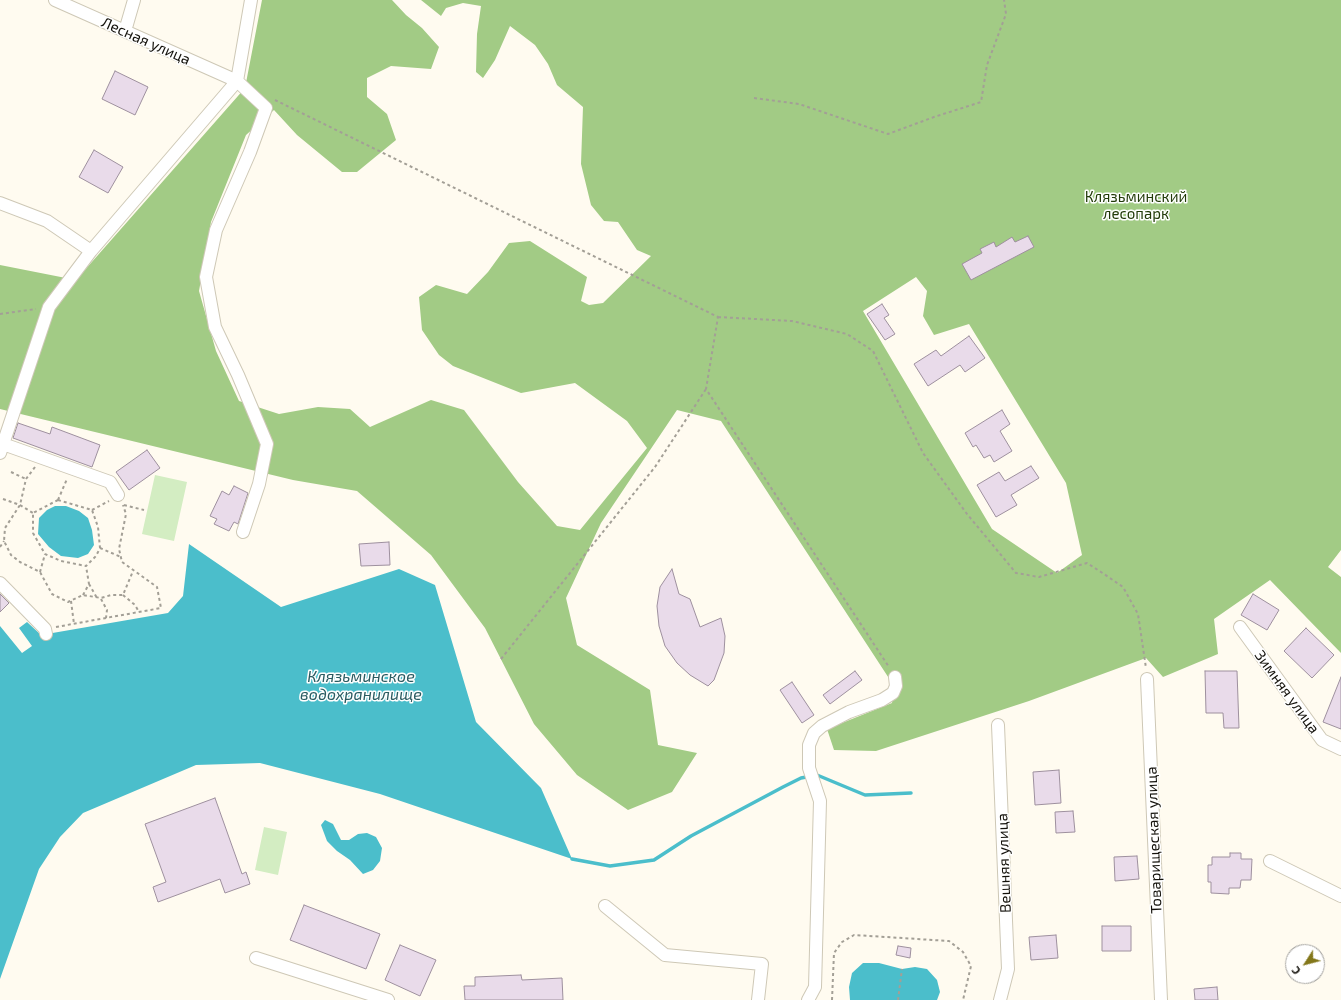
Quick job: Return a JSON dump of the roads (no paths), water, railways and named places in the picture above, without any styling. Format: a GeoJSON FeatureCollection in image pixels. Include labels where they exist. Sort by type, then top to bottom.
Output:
{"type":"FeatureCollection","features":[{"type":"Feature","properties":{"kind":"street","name":"Лесная улица"},"geometry":{"type":"LineString","coordinates":[[55,0],[237,81],[266,108],[250,152],[216,230],[206,277],[215,327],[238,375],[267,444],[259,484],[243,532]]}},
{"type":"Feature","properties":{"kind":"street"},"geometry":{"type":"LineString","coordinates":[[125,31],[134,0]]}},
{"type":"Feature","properties":{"kind":"street"},"geometry":{"type":"LineString","coordinates":[[120,500],[110,482],[44,458],[2,449],[49,307],[92,251],[237,81],[251,0]]}},
{"type":"Feature","properties":{"kind":"street"},"geometry":{"type":"LineString","coordinates":[[0,204],[47,221],[92,251]]}},
{"type":"Feature","properties":{"kind":"street"},"geometry":{"type":"LineString","coordinates":[[0,583],[45,632]]}},
{"type":"Feature","properties":{"kind":"street","name":"Зимняя улица"},"geometry":{"type":"LineString","coordinates":[[1240,627],[1322,740],[1341,749]]}},
{"type":"Feature","properties":{"kind":"street"},"geometry":{"type":"LineString","coordinates":[[808,1000],[815,987],[820,801],[809,768],[809,745],[814,733],[822,726],[849,712],[882,700],[893,693],[896,686],[895,677]]}},
{"type":"Feature","properties":{"kind":"street","name":"Товарищеская улица"},"geometry":{"type":"LineString","coordinates":[[1147,680],[1161,1000]]}},
{"type":"Feature","properties":{"kind":"street","name":"Вешняя улица"},"geometry":{"type":"LineString","coordinates":[[998,725],[1008,969],[1000,1000]]}},
{"type":"Feature","properties":{"kind":"street"},"geometry":{"type":"LineString","coordinates":[[1270,861],[1341,896]]}},
{"type":"Feature","properties":{"kind":"street"},"geometry":{"type":"LineString","coordinates":[[604,906],[665,955],[762,964],[758,1000]]}},
{"type":"Feature","properties":{"kind":"street"},"geometry":{"type":"LineString","coordinates":[[256,958],[388,1000]]}},
{"type":"Feature","properties":{"kind":"water"},"geometry":{"type":"Polygon","coordinates":[[[55,506],[66,506],[79,511],[88,518],[92,530],[94,545],[88,554],[78,558],[61,556],[49,547],[38,534],[39,518],[47,510],[55,506]]]}},
{"type":"Feature","properties":{"kind":"water","name":"Клязьминское водохранилище"},"geometry":{"type":"Polygon","coordinates":[[[189,544],[281,607],[399,569],[435,585],[476,722],[541,788],[572,859],[380,794],[260,763],[196,765],[83,813],[60,837],[39,869],[0,979],[0,626],[22,653],[32,646],[19,628],[27,622],[41,635],[168,613],[183,596],[189,544]]]}},
{"type":"Feature","properties":{"kind":"water"},"geometry":{"type":"Polygon","coordinates":[[[325,820],[333,824],[341,840],[349,840],[358,834],[367,833],[376,837],[382,848],[380,861],[373,870],[363,874],[350,860],[337,851],[327,841],[321,825],[325,820]]]}},
{"type":"Feature","properties":{"kind":"water"},"geometry":{"type":"Polygon","coordinates":[[[863,963],[879,963],[902,969],[915,967],[927,969],[937,980],[940,992],[937,1000],[850,1000],[849,987],[852,973],[863,963]]]}},
{"type":"Feature","properties":{"kind":"waterway"},"geometry":{"type":"LineString","coordinates":[[572,859],[610,866],[654,860],[691,836],[801,778],[817,775],[865,795],[911,793]]}},
{"type":"Feature","properties":{"kind":"park label","name":"Клязьминский лесопарк"},"geometry":{"type":"Point","coordinates":[1136,206]}}]}
